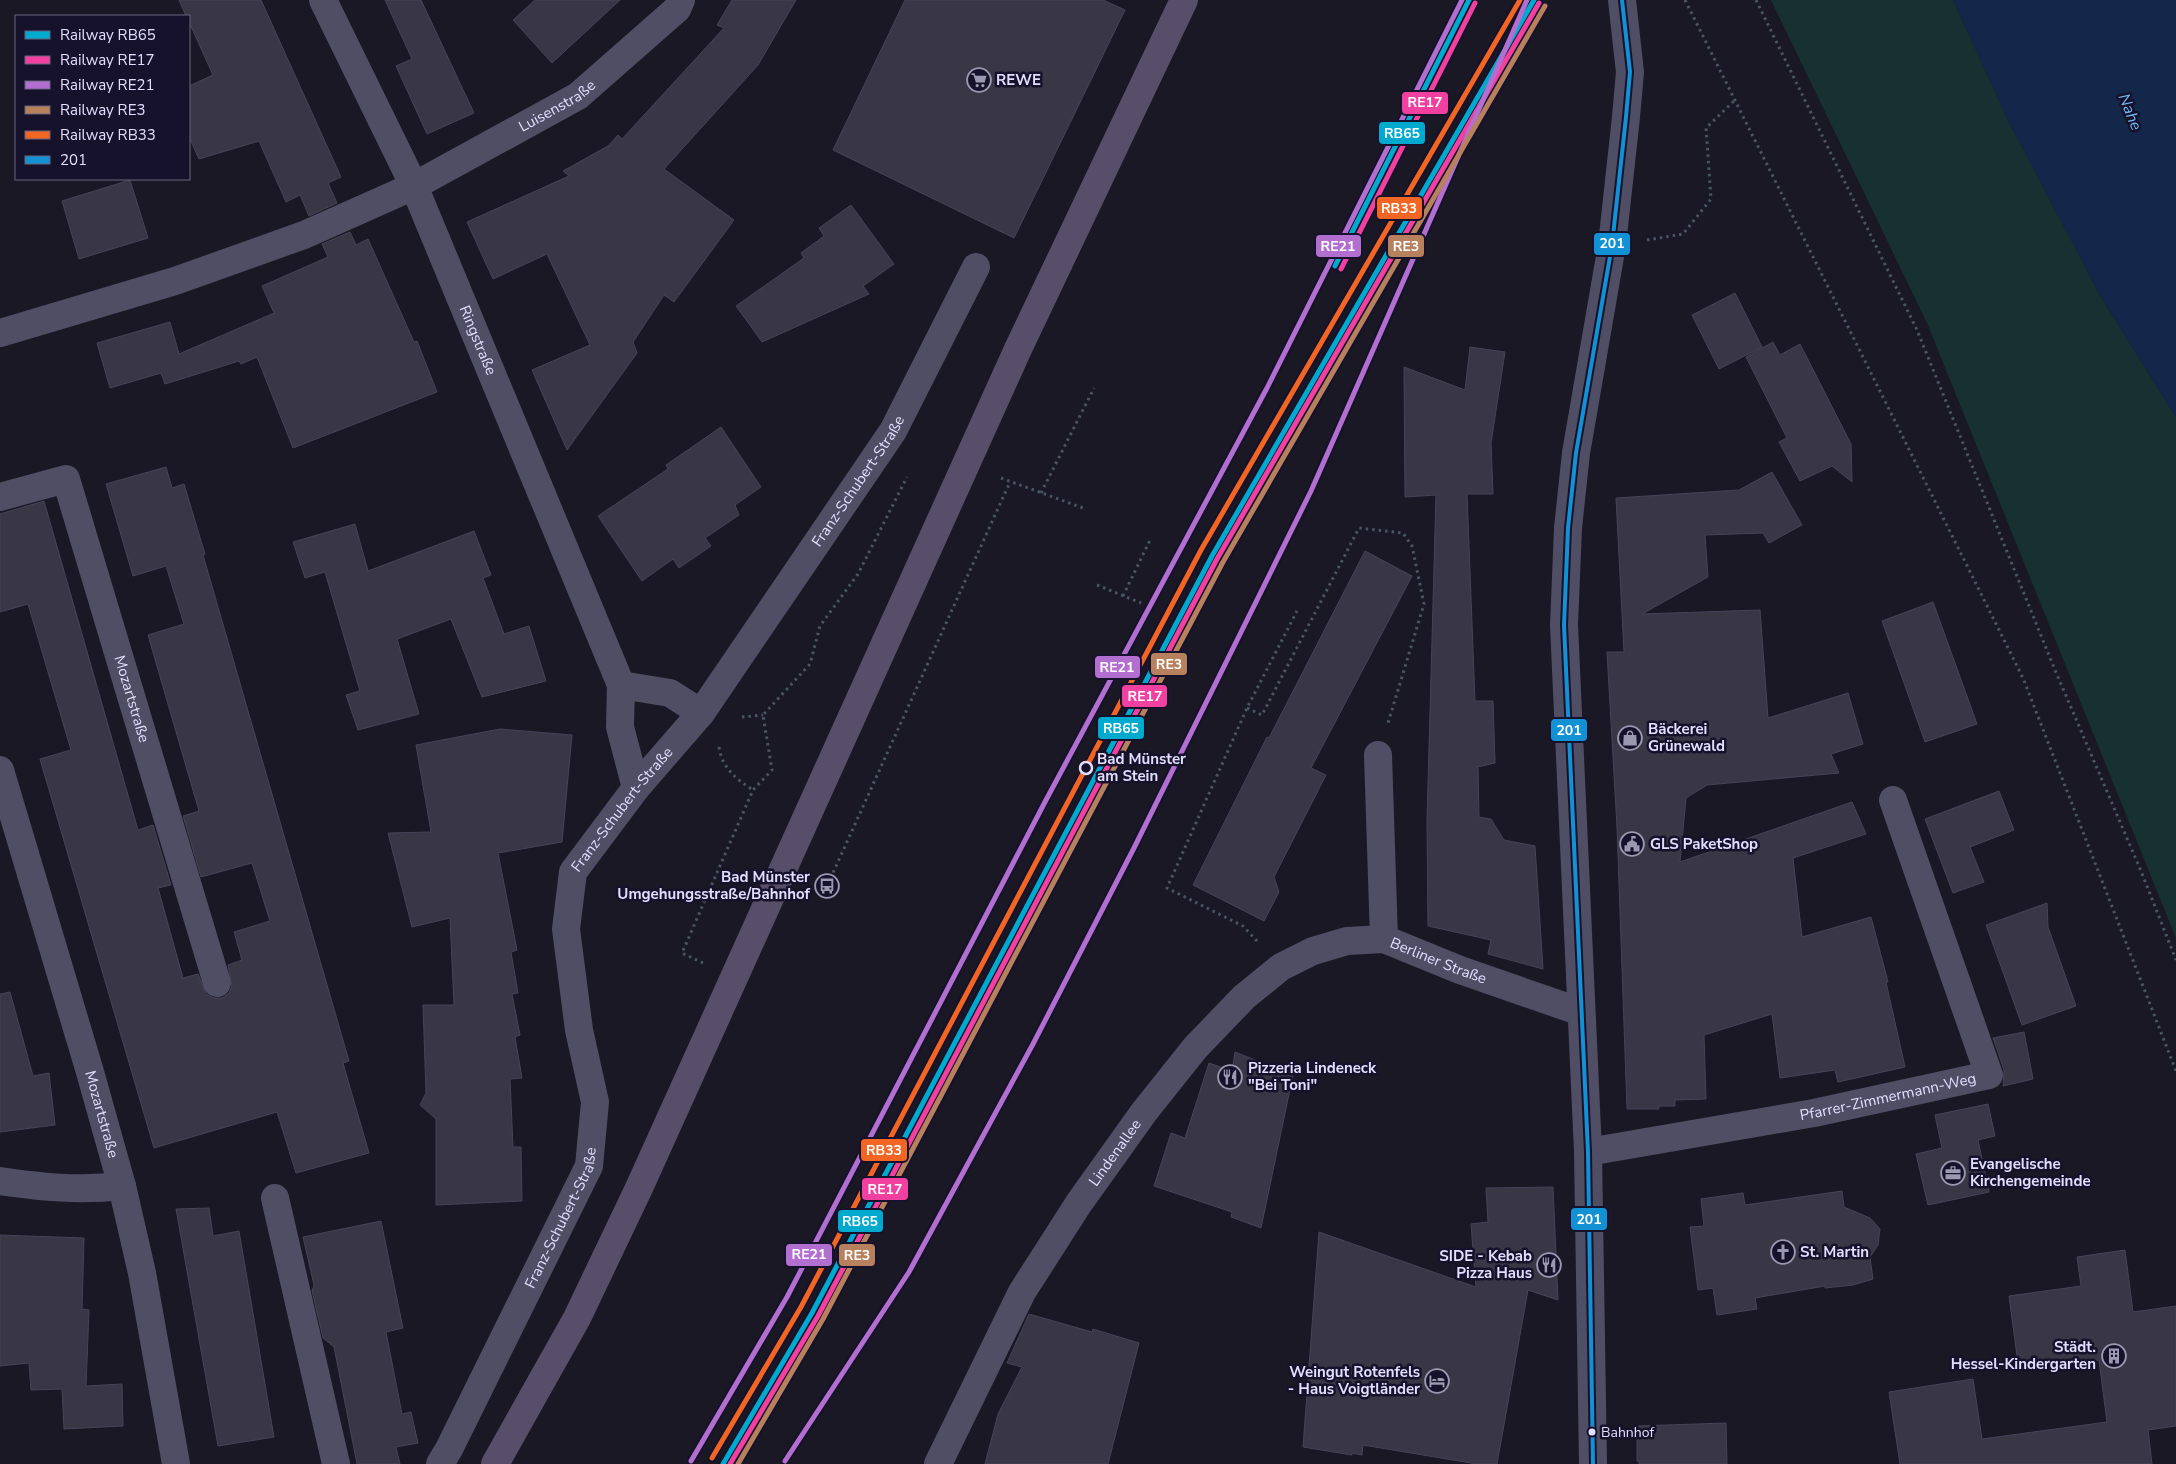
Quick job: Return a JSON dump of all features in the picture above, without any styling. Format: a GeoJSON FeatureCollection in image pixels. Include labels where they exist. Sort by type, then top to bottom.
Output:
{"type":"FeatureCollection","features":[{"type":"Feature","properties":{"kind":"main road"},"geometry":{"type":"LineString","coordinates":[[495,1464],[576,1318],[640,1188],[1018,348],[1184,0]]}},
{"type":"Feature","properties":{"kind":"street","name":"Ringstraße"},"geometry":{"type":"LineString","coordinates":[[323,0],[414,186],[621,685],[620,727],[636,788]]}},
{"type":"Feature","properties":{"kind":"street","name":"Luisenstraße"},"geometry":{"type":"LineString","coordinates":[[0,333],[175,281],[304,236],[414,186],[578,96],[677,9],[681,0]]}},
{"type":"Feature","properties":{"kind":"street"},"geometry":{"type":"LineString","coordinates":[[1593,1464],[1588,1152],[1564,625],[1568,528],[1576,453],[1612,245],[1630,72],[1622,0]]}},
{"type":"Feature","properties":{"kind":"street","name":"Franz-Schubert-Straße"},"geometry":{"type":"LineString","coordinates":[[440,1464],[589,1166],[595,1102],[579,1030],[566,929],[573,872],[636,788],[701,713],[893,431],[976,267]]}},
{"type":"Feature","properties":{"kind":"street","name":"Mozartstraße"},"geometry":{"type":"LineString","coordinates":[[0,497],[66,479],[217,983]]}},
{"type":"Feature","properties":{"kind":"street"},"geometry":{"type":"LineString","coordinates":[[621,685],[670,693],[701,713]]}},
{"type":"Feature","properties":{"kind":"street","name":"Berliner Straße"},"geometry":{"type":"LineString","coordinates":[[1378,755],[1384,939],[1460,970],[1581,1012]]}},
{"type":"Feature","properties":{"kind":"street","name":"Mozartstraße"},"geometry":{"type":"LineString","coordinates":[[0,770],[122,1186],[142,1273],[176,1464]]}},
{"type":"Feature","properties":{"kind":"street","name":"Pfarrer-Zimmermann-Weg"},"geometry":{"type":"LineString","coordinates":[[1588,1152],[1814,1113],[1989,1075],[1893,800]]}},
{"type":"Feature","properties":{"kind":"street","name":"Lindenallee"},"geometry":{"type":"LineString","coordinates":[[938,1464],[1022,1292],[1079,1203],[1144,1112],[1195,1048],[1244,997],[1282,967],[1313,951],[1347,941],[1384,939]]}},
{"type":"Feature","properties":{"kind":"street"},"geometry":{"type":"LineString","coordinates":[[0,1181],[52,1188],[88,1189],[122,1186]]}},
{"type":"Feature","properties":{"kind":"street"},"geometry":{"type":"LineString","coordinates":[[275,1198],[336,1464]]}},
{"type":"Feature","properties":{"kind":"path"},"geometry":{"type":"LineString","coordinates":[[1685,0],[2023,678],[2176,1071]]}},
{"type":"Feature","properties":{"kind":"path"},"geometry":{"type":"LineString","coordinates":[[1756,0],[1917,330],[2051,661],[2141,871],[2176,960]]}},
{"type":"Feature","properties":{"kind":"path"},"geometry":{"type":"LineString","coordinates":[[1612,245],[1683,234],[1712,199],[1706,128],[1736,100]]}},
{"type":"Feature","properties":{"kind":"path"},"geometry":{"type":"LineString","coordinates":[[1041,494],[1094,388]]}},
{"type":"Feature","properties":{"kind":"path"},"geometry":{"type":"LineString","coordinates":[[682,953],[753,790],[772,770],[763,715],[810,664],[820,626],[858,574],[911,470]]}},
{"type":"Feature","properties":{"kind":"path"},"geometry":{"type":"LineString","coordinates":[[1001,478],[1084,508]]}},
{"type":"Feature","properties":{"kind":"path"},"geometry":{"type":"LineString","coordinates":[[784,868],[827,886],[1010,482]]}},
{"type":"Feature","properties":{"kind":"path"},"geometry":{"type":"LineString","coordinates":[[1247,708],[1262,715],[1359,528],[1404,533],[1412,546],[1424,604],[1378,755]]}},
{"type":"Feature","properties":{"kind":"path"},"geometry":{"type":"LineString","coordinates":[[1123,596],[1150,540]]}},
{"type":"Feature","properties":{"kind":"path"},"geometry":{"type":"LineString","coordinates":[[1097,585],[1141,603]]}},
{"type":"Feature","properties":{"kind":"path"},"geometry":{"type":"LineString","coordinates":[[1282,967],[1243,926],[1167,888],[1247,708],[1297,611]]}},
{"type":"Feature","properties":{"kind":"path"},"geometry":{"type":"LineString","coordinates":[[701,713],[720,719],[718,736],[720,752],[726,768],[738,780],[753,790]]}},
{"type":"Feature","properties":{"kind":"green space"},"geometry":{"type":"Polygon","coordinates":[[[1771,0],[1953,0],[2009,122],[2101,297],[2176,417],[2176,938],[1927,323],[1771,0]]]}},
{"type":"Feature","properties":{"kind":"water","name":"Nahe"},"geometry":{"type":"Polygon","coordinates":[[[1953,0],[2176,0],[2176,417],[2101,297],[2009,122],[1953,0]]]}},
{"type":"Feature","properties":{"kind":"building"},"geometry":{"type":"Polygon","coordinates":[[[179,0],[261,0],[341,177],[328,183],[337,203],[309,216],[300,195],[286,202],[259,141],[199,159],[190,139],[190,86],[213,75],[190,24],[190,15],[186,15],[179,0]]]}},
{"type":"Feature","properties":{"kind":"building"},"geometry":{"type":"Polygon","coordinates":[[[385,0],[421,0],[474,113],[427,134],[396,66],[412,59],[385,0]]]}},
{"type":"Feature","properties":{"kind":"building"},"geometry":{"type":"Polygon","coordinates":[[[535,0],[620,0],[552,63],[513,20],[535,0]]]}},
{"type":"Feature","properties":{"kind":"building"},"geometry":{"type":"Polygon","coordinates":[[[732,0],[796,0],[758,65],[664,169],[734,220],[674,302],[664,295],[633,342],[637,353],[567,450],[532,370],[590,345],[547,254],[493,279],[467,222],[569,176],[563,171],[608,146],[618,135],[622,139],[724,28],[717,25],[732,0]]]}},
{"type":"Feature","properties":{"kind":"building","name":"REWE"},"geometry":{"type":"Polygon","coordinates":[[[905,0],[1103,0],[1125,10],[1014,238],[833,150],[905,0]]]}},
{"type":"Feature","properties":{"kind":"building"},"geometry":{"type":"Polygon","coordinates":[[[130,180],[148,238],[79,259],[62,201],[130,180]]]}},
{"type":"Feature","properties":{"kind":"building"},"geometry":{"type":"Polygon","coordinates":[[[851,205],[894,264],[863,286],[869,294],[762,342],[736,306],[804,258],[801,253],[824,236],[819,228],[851,205]]]}},
{"type":"Feature","properties":{"kind":"building"},"geometry":{"type":"Polygon","coordinates":[[[350,232],[356,245],[368,239],[414,342],[417,341],[437,392],[293,448],[257,357],[241,364],[239,361],[165,384],[161,373],[110,388],[97,343],[170,322],[179,354],[274,313],[262,286],[328,257],[322,244],[350,232]]]}},
{"type":"Feature","properties":{"kind":"building"},"geometry":{"type":"Polygon","coordinates":[[[1735,293],[1762,347],[1719,369],[1692,315],[1735,293]]]}},
{"type":"Feature","properties":{"kind":"building"},"geometry":{"type":"Polygon","coordinates":[[[1773,342],[1780,355],[1800,344],[1851,444],[1852,482],[1832,466],[1800,481],[1779,442],[1787,438],[1746,357],[1773,342]]]}},
{"type":"Feature","properties":{"kind":"building"},"geometry":{"type":"Polygon","coordinates":[[[1470,347],[1505,352],[1491,443],[1493,494],[1467,494],[1475,701],[1493,701],[1495,763],[1478,767],[1479,817],[1491,819],[1504,840],[1535,846],[1543,969],[1488,954],[1491,940],[1428,926],[1427,821],[1436,495],[1405,497],[1404,367],[1465,390],[1470,347]]]}},
{"type":"Feature","properties":{"kind":"building"},"geometry":{"type":"Polygon","coordinates":[[[721,427],[761,487],[735,505],[739,515],[705,538],[711,546],[679,568],[673,559],[642,581],[598,516],[668,469],[666,465],[721,427]]]}},
{"type":"Feature","properties":{"kind":"building"},"geometry":{"type":"Polygon","coordinates":[[[166,467],[172,488],[184,484],[205,554],[203,555],[349,1061],[343,1063],[369,1153],[296,1173],[277,1112],[154,1148],[40,759],[71,750],[28,604],[0,612],[0,514],[44,501],[138,830],[153,825],[171,885],[158,888],[183,978],[198,974],[206,994],[214,998],[222,998],[229,993],[232,986],[228,965],[242,960],[234,932],[270,921],[252,863],[201,877],[183,816],[199,811],[148,635],[184,624],[166,566],[133,576],[106,484],[166,467]]]}},
{"type":"Feature","properties":{"kind":"building"},"geometry":{"type":"Polygon","coordinates":[[[1772,472],[1802,525],[1769,543],[1763,533],[1705,535],[1708,577],[1642,614],[1760,610],[1768,718],[1848,693],[1863,744],[1831,754],[1839,773],[1707,785],[1686,798],[1680,862],[1852,802],[1866,834],[1793,858],[1802,937],[1871,917],[1888,982],[1886,982],[1905,1067],[1838,1082],[1835,1070],[1780,1078],[1772,1014],[1704,1035],[1706,1099],[1675,1100],[1675,1106],[1659,1106],[1659,1109],[1627,1109],[1617,827],[1607,652],[1624,652],[1616,498],[1739,490],[1772,472]]]}},
{"type":"Feature","properties":{"kind":"building"},"geometry":{"type":"Polygon","coordinates":[[[355,524],[368,571],[474,531],[491,575],[483,578],[504,634],[529,626],[546,681],[482,697],[451,619],[397,639],[419,714],[358,730],[346,695],[360,691],[325,572],[305,578],[293,542],[355,524]]]}},
{"type":"Feature","properties":{"kind":"building"},"geometry":{"type":"Polygon","coordinates":[[[1365,551],[1412,576],[1311,768],[1326,775],[1274,877],[1279,892],[1264,921],[1193,885],[1267,737],[1269,738],[1365,551]]]}},
{"type":"Feature","properties":{"kind":"building"},"geometry":{"type":"Polygon","coordinates":[[[1933,602],[1977,724],[1925,742],[1882,621],[1933,602]]]}},
{"type":"Feature","properties":{"kind":"building"},"geometry":{"type":"Polygon","coordinates":[[[500,729],[572,735],[562,842],[498,853],[517,950],[511,952],[518,993],[512,994],[520,1035],[515,1037],[522,1078],[510,1079],[513,1147],[521,1147],[522,1201],[436,1205],[436,1119],[420,1105],[426,1093],[423,1005],[454,1005],[450,918],[412,927],[388,833],[431,832],[416,745],[500,729]]]}},
{"type":"Feature","properties":{"kind":"building"},"geometry":{"type":"Polygon","coordinates":[[[1999,791],[2014,830],[1970,847],[1984,882],[1953,893],[1925,819],[1999,791]]]}},
{"type":"Feature","properties":{"kind":"building"},"geometry":{"type":"Polygon","coordinates":[[[2047,903],[2048,927],[2076,1006],[2022,1025],[1986,925],[2047,903]]]}},
{"type":"Feature","properties":{"kind":"building"},"geometry":{"type":"Polygon","coordinates":[[[10,992],[33,1076],[49,1073],[55,1125],[0,1132],[0,994],[10,992]]]}},
{"type":"Feature","properties":{"kind":"building"},"geometry":{"type":"Polygon","coordinates":[[[2024,1032],[2033,1079],[2003,1086],[2004,1070],[1993,1038],[2024,1032]]]}},
{"type":"Feature","properties":{"kind":"building"},"geometry":{"type":"Polygon","coordinates":[[[1235,1052],[1293,1075],[1261,1228],[1231,1217],[1232,1212],[1154,1186],[1171,1133],[1185,1138],[1209,1063],[1232,1071],[1235,1052]]]}},
{"type":"Feature","properties":{"kind":"building","name":"Evangelische Kirchengemeinde"},"geometry":{"type":"Polygon","coordinates":[[[1988,1104],[1995,1136],[1978,1140],[1989,1192],[1928,1205],[1916,1154],[1942,1148],[1935,1115],[1988,1104]]]}},
{"type":"Feature","properties":{"kind":"building"},"geometry":{"type":"Polygon","coordinates":[[[1553,1187],[1558,1300],[1528,1290],[1497,1464],[1477,1464],[1363,1445],[1362,1455],[1303,1447],[1319,1232],[1476,1287],[1471,1224],[1488,1222],[1486,1188],[1553,1187]]]}},
{"type":"Feature","properties":{"kind":"building","name":"St. Martin"},"geometry":{"type":"Polygon","coordinates":[[[1842,1191],[1844,1207],[1870,1218],[1880,1229],[1878,1245],[1870,1257],[1873,1279],[1853,1285],[1825,1288],[1825,1286],[1755,1298],[1757,1309],[1717,1315],[1713,1288],[1698,1290],[1690,1227],[1704,1226],[1701,1199],[1743,1193],[1745,1205],[1842,1191]]]}},
{"type":"Feature","properties":{"kind":"building"},"geometry":{"type":"Polygon","coordinates":[[[209,1208],[213,1236],[239,1231],[274,1437],[218,1446],[176,1209],[209,1208]]]}},
{"type":"Feature","properties":{"kind":"building"},"geometry":{"type":"Polygon","coordinates":[[[381,1221],[403,1328],[386,1332],[402,1414],[411,1412],[418,1443],[396,1447],[400,1464],[357,1464],[334,1347],[323,1338],[312,1291],[314,1285],[303,1237],[381,1221]]]}},
{"type":"Feature","properties":{"kind":"building"},"geometry":{"type":"Polygon","coordinates":[[[0,1235],[84,1238],[82,1309],[89,1310],[86,1386],[122,1384],[123,1426],[64,1429],[62,1389],[31,1390],[29,1363],[0,1366],[0,1235]]]}},
{"type":"Feature","properties":{"kind":"building"},"geometry":{"type":"Polygon","coordinates":[[[2125,1250],[2133,1312],[2176,1306],[2176,1426],[2148,1430],[2152,1464],[1900,1464],[1889,1392],[1973,1379],[1982,1439],[2107,1422],[2099,1360],[2019,1371],[2009,1296],[2081,1286],[2077,1257],[2125,1250]]]}},
{"type":"Feature","properties":{"kind":"building"},"geometry":{"type":"Polygon","coordinates":[[[1029,1314],[1092,1332],[1093,1329],[1139,1343],[1108,1464],[985,1464],[998,1414],[1022,1367],[1007,1363],[1029,1314]]]}},
{"type":"Feature","properties":{"kind":"building"},"geometry":{"type":"Polygon","coordinates":[[[1726,1423],[1727,1464],[1639,1464],[1639,1461],[1637,1461],[1637,1426],[1726,1423]]]}},
{"type":"Feature","properties":{"kind":"rail line","name":"RE21"},"geometry":{"type":"LineString","coordinates":[[691,1461],[787,1297],[1046,800],[1267,388],[1462,0]]}},
{"type":"Feature","properties":{"kind":"rail line","name":"RB65"},"geometry":{"type":"LineString","coordinates":[[1335,266],[1469,0]]}},
{"type":"Feature","properties":{"kind":"rail line","name":"RB33"},"geometry":{"type":"LineString","coordinates":[[712,1458],[801,1307],[1201,550],[1520,0]]}},
{"type":"Feature","properties":{"kind":"rail line","name":"RE21"},"geometry":{"type":"LineString","coordinates":[[785,1461],[909,1272],[1033,1044],[1134,848],[1311,491],[1527,0]]}},
{"type":"Feature","properties":{"kind":"rail line","name":"RB65"},"geometry":{"type":"LineString","coordinates":[[723,1464],[812,1313],[1212,556],[1534,0]]}},
{"type":"Feature","properties":{"kind":"rail line","name":"RE17"},"geometry":{"type":"LineString","coordinates":[[1341,269],[1475,3]]}},
{"type":"Feature","properties":{"kind":"rail line","name":"RE17"},"geometry":{"type":"LineString","coordinates":[[730,1464],[818,1316],[1217,559],[1539,3]]}},
{"type":"Feature","properties":{"kind":"rail line","name":"RE3"},"geometry":{"type":"LineString","coordinates":[[738,1464],[823,1319],[1223,562],[1545,6]]}},
{"type":"Feature","properties":{"kind":"transit line","name":"201"},"geometry":{"type":"LineString","coordinates":[[1593,1464],[1588,1152],[1564,625],[1568,528],[1576,453],[1612,245],[1626,117],[1630,72],[1622,0]]}},
{"type":"Feature","properties":{"kind":"place","name":"REWE"},"geometry":{"type":"Point","coordinates":[979,80]}},
{"type":"Feature","properties":{"kind":"place","name":"Bäckerei Grünewald"},"geometry":{"type":"Point","coordinates":[1630,738]}},
{"type":"Feature","properties":{"kind":"place","name":"Bad Münster am Stein"},"geometry":{"type":"Point","coordinates":[1086,768]}},
{"type":"Feature","properties":{"kind":"place","name":"GLS PaketShop"},"geometry":{"type":"Point","coordinates":[1632,844]}},
{"type":"Feature","properties":{"kind":"place","name":"Bad Münster Umgehungsstraße/Bahnhof"},"geometry":{"type":"Point","coordinates":[827,886]}},
{"type":"Feature","properties":{"kind":"place","name":"Pizzeria Lindeneck \"Bei Toni\""},"geometry":{"type":"Point","coordinates":[1230,1077]}},
{"type":"Feature","properties":{"kind":"place","name":"Evangelische Kirchengemeinde"},"geometry":{"type":"Point","coordinates":[1953,1173]}},
{"type":"Feature","properties":{"kind":"place","name":"St. Martin"},"geometry":{"type":"Point","coordinates":[1783,1252]}},
{"type":"Feature","properties":{"kind":"place","name":"SIDE - Kebab Pizza Haus"},"geometry":{"type":"Point","coordinates":[1549,1265]}},
{"type":"Feature","properties":{"kind":"place","name":"Städt. Hessel-Kindergarten"},"geometry":{"type":"Point","coordinates":[2114,1356]}},
{"type":"Feature","properties":{"kind":"place","name":"Weingut Rotenfels - Haus Voigtländer"},"geometry":{"type":"Point","coordinates":[1437,1381]}},
{"type":"Feature","properties":{"kind":"place","name":"Bahnhof"},"geometry":{"type":"Point","coordinates":[1592,1432]}}]}
